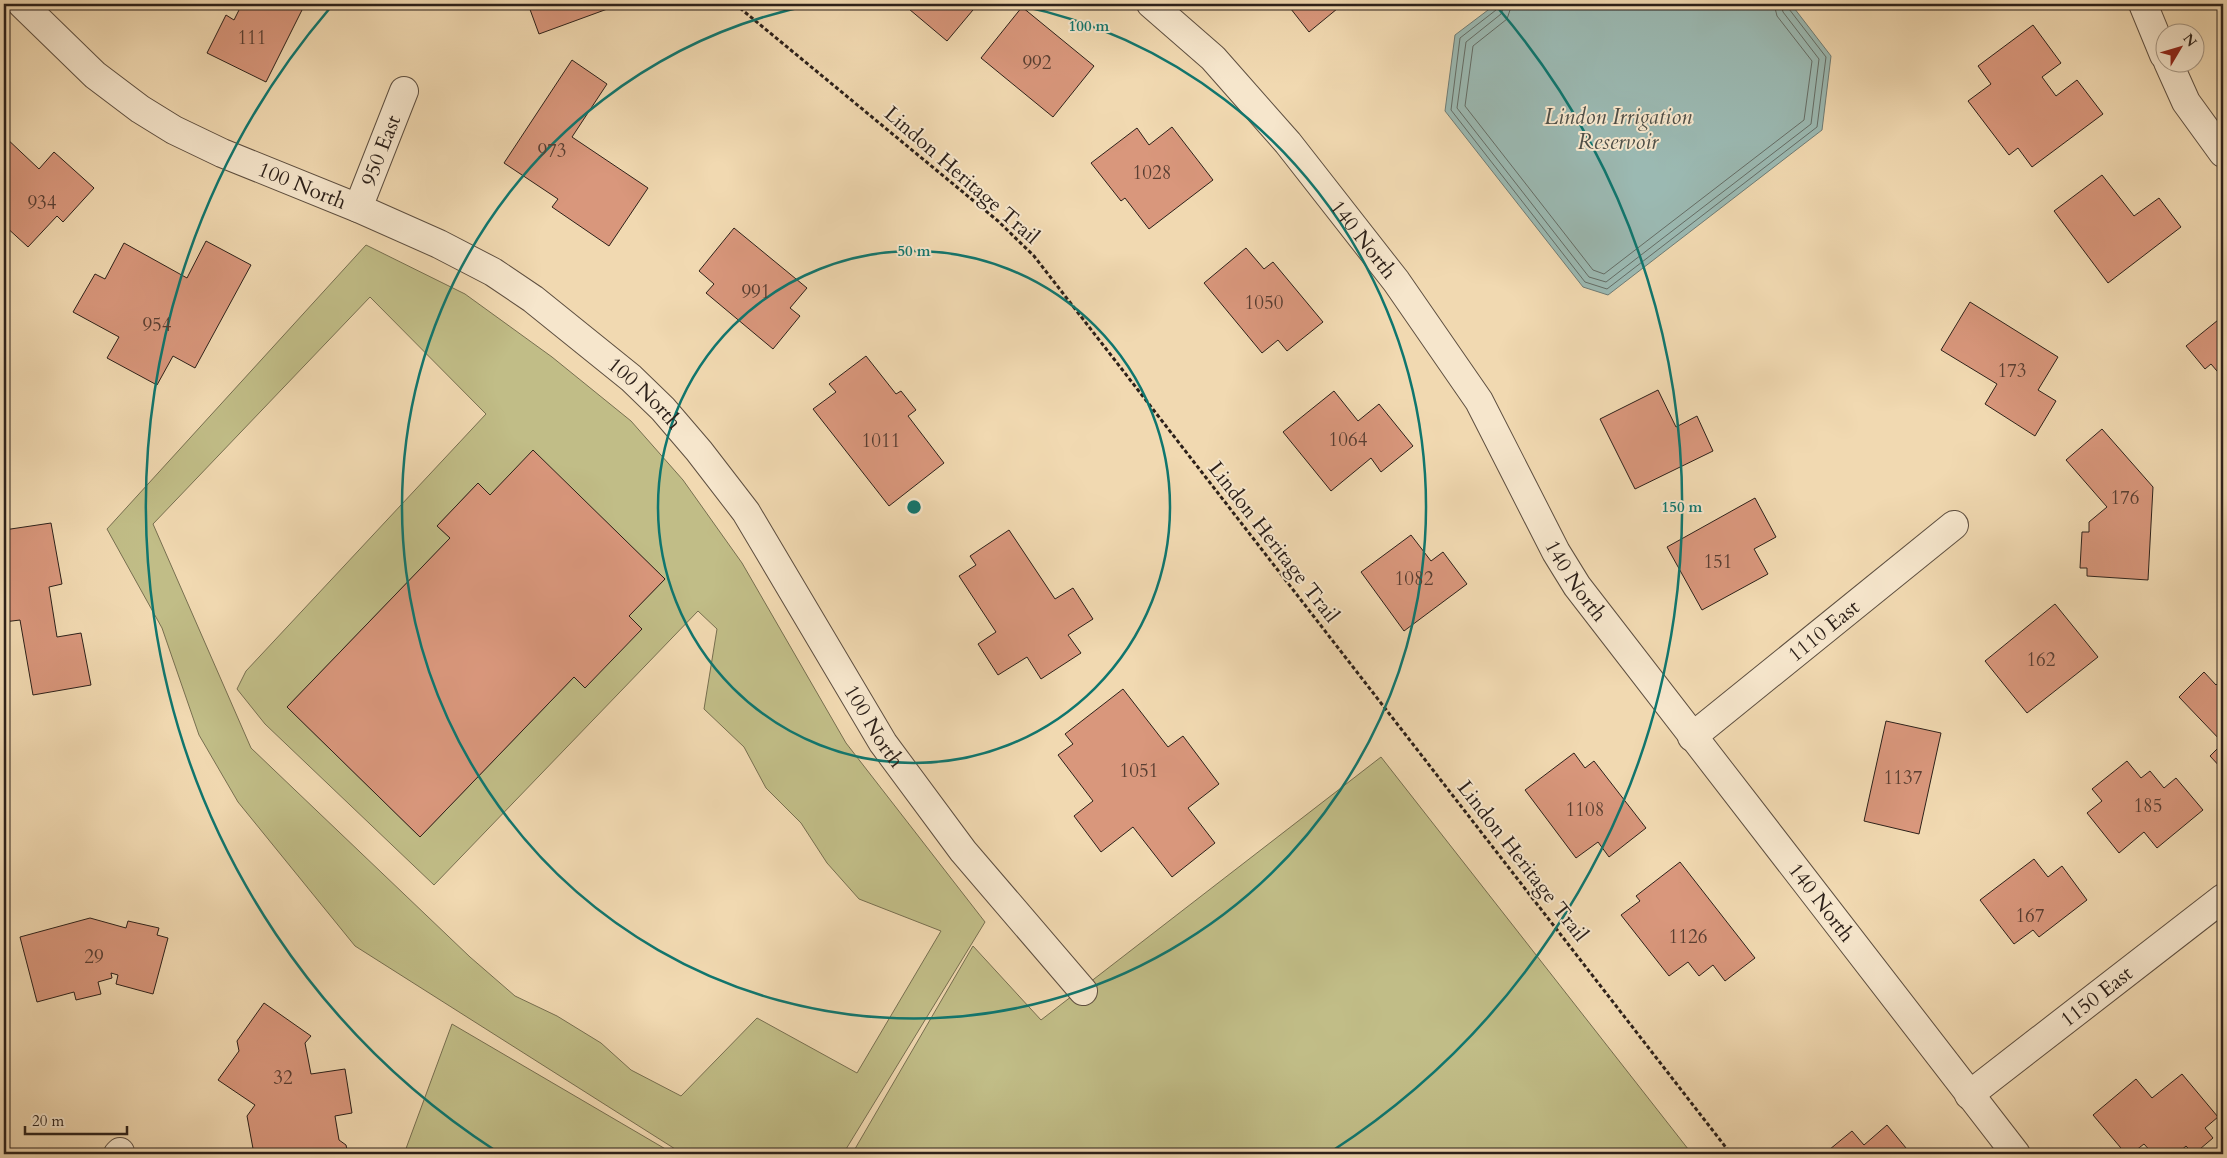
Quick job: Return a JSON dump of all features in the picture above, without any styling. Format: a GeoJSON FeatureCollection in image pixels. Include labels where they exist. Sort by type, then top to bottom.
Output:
{"type":"FeatureCollection","features":[{"type":"Feature","properties":{"kind":"street","name":"100 North"},"geometry":{"type":"LineString","coordinates":[[22,4],[95,75],[140,109],[174,130],[222,153],[358,208],[439,244],[493,272],[582,336],[663,409],[699,451],[746,512],[883,743],[963,851],[1083,991]]}},
{"type":"Feature","properties":{"kind":"street","name":"140 North"},"geometry":{"type":"LineString","coordinates":[[1151,4],[1213,58],[1288,143],[1396,280],[1479,401],[1556,552],[1577,586],[2016,1154]]}},
{"type":"Feature","properties":{"kind":"street"},"geometry":{"type":"LineString","coordinates":[[2143,4],[2154,31]]}},
{"type":"Feature","properties":{"kind":"street"},"geometry":{"type":"LineString","coordinates":[[2172,72],[2186,102],[2223,154]]}},
{"type":"Feature","properties":{"kind":"street","name":"950 East"},"geometry":{"type":"LineString","coordinates":[[358,208],[404,92]]}},
{"type":"Feature","properties":{"kind":"street","name":"1110 East"},"geometry":{"type":"LineString","coordinates":[[1692,737],[1954,524]]}},
{"type":"Feature","properties":{"kind":"street","name":"1150 East"},"geometry":{"type":"LineString","coordinates":[[1969,1095],[2223,898]]}},
{"type":"Feature","properties":{"kind":"path","name":"Lindon Heritage Trail"},"geometry":{"type":"LineString","coordinates":[[735,4],[998,221],[1034,256],[1731,1154]]}},
{"type":"Feature","properties":{"kind":"shaded area"},"geometry":{"type":"Polygon","coordinates":[[[366,245],[465,294],[552,357],[631,421],[683,480],[742,563],[846,743],[985,922],[843,1154],[683,1154],[355,946],[238,802],[199,735],[162,628],[107,529],[366,245]],[[370,297],[153,524],[251,748],[470,957],[515,996],[557,1016],[601,1043],[631,1070],[681,1096],[757,1018],[857,1073],[941,931],[859,899],[827,863],[801,823],[766,788],[744,747],[704,709],[717,629],[698,611],[434,885],[265,724],[237,689],[246,671],[486,414],[370,297]],[[533,451],[490,495],[478,483],[437,526],[450,538],[287,707],[420,837],[574,677],[642,629],[629,616],[665,579],[533,451]]]}},
{"type":"Feature","properties":{"kind":"shaded area"},"geometry":{"type":"Polygon","coordinates":[[[1381,757],[1692,1154],[852,1154],[973,946],[1041,1020],[1381,757]]]}},
{"type":"Feature","properties":{"kind":"shaded area"},"geometry":{"type":"Polygon","coordinates":[[[452,1024],[674,1154],[404,1154],[452,1024]]]}},
{"type":"Feature","properties":{"kind":"water","name":"Lindon Irrigation Reservoir"},"geometry":{"type":"Polygon","coordinates":[[[1496,4],[1791,4],[1831,56],[1822,130],[1608,295],[1583,287],[1445,111],[1455,35],[1496,4]]]}},
{"type":"Feature","properties":{"kind":"building"},"geometry":{"type":"Polygon","coordinates":[[[242,4],[305,4],[266,82],[207,53],[226,15],[234,20],[242,4]]]}},
{"type":"Feature","properties":{"kind":"building"},"geometry":{"type":"Polygon","coordinates":[[[528,4],[621,4],[539,34],[528,4]]]}},
{"type":"Feature","properties":{"kind":"building"},"geometry":{"type":"Polygon","coordinates":[[[903,4],[978,4],[947,41],[903,4]]]}},
{"type":"Feature","properties":{"kind":"building"},"geometry":{"type":"Polygon","coordinates":[[[1287,4],[1343,4],[1309,32],[1287,4]]]}},
{"type":"Feature","properties":{"kind":"building"},"geometry":{"type":"Polygon","coordinates":[[[1989,4],[2027,4],[1989,8],[1989,4]]]}},
{"type":"Feature","properties":{"kind":"building"},"geometry":{"type":"Polygon","coordinates":[[[1022,7],[1094,66],[1053,117],[981,58],[1022,7]]]}},
{"type":"Feature","properties":{"kind":"building"},"geometry":{"type":"Polygon","coordinates":[[[2033,25],[2061,63],[2042,77],[2056,96],[2077,80],[2103,114],[2032,167],[2018,148],[2009,155],[1968,101],[1991,84],[1978,66],[2033,25]]]}},
{"type":"Feature","properties":{"kind":"building"},"geometry":{"type":"Polygon","coordinates":[[[572,60],[607,84],[572,137],[648,188],[609,246],[552,207],[558,199],[504,163],[572,60]]]}},
{"type":"Feature","properties":{"kind":"building"},"geometry":{"type":"Polygon","coordinates":[[[1172,127],[1213,180],[1149,229],[1125,198],[1121,201],[1091,163],[1137,128],[1149,145],[1172,127]]]}},
{"type":"Feature","properties":{"kind":"building"},"geometry":{"type":"Polygon","coordinates":[[[4,136],[39,169],[54,152],[94,188],[63,222],[57,216],[28,247],[4,225],[4,136]]]}},
{"type":"Feature","properties":{"kind":"building"},"geometry":{"type":"Polygon","coordinates":[[[2102,175],[2134,216],[2159,198],[2181,227],[2108,283],[2054,211],[2102,175]]]}},
{"type":"Feature","properties":{"kind":"building"},"geometry":{"type":"Polygon","coordinates":[[[734,228],[807,288],[790,308],[800,316],[773,349],[706,293],[714,284],[699,271],[734,228]]]}},
{"type":"Feature","properties":{"kind":"building"},"geometry":{"type":"Polygon","coordinates":[[[206,241],[251,265],[195,368],[173,356],[157,385],[107,358],[119,337],[73,312],[95,274],[105,279],[124,243],[187,278],[206,241]]]}},
{"type":"Feature","properties":{"kind":"building"},"geometry":{"type":"Polygon","coordinates":[[[1246,248],[1264,269],[1273,262],[1323,322],[1287,351],[1278,340],[1262,353],[1204,283],[1246,248]]]}},
{"type":"Feature","properties":{"kind":"building"},"geometry":{"type":"Polygon","coordinates":[[[1970,302],[2058,357],[2038,390],[2056,401],[2035,436],[1985,404],[1997,384],[1941,350],[1970,302]]]}},
{"type":"Feature","properties":{"kind":"building"},"geometry":{"type":"Polygon","coordinates":[[[2223,316],[2223,378],[2211,364],[2205,369],[2186,346],[2223,316]]]}},
{"type":"Feature","properties":{"kind":"building"},"geometry":{"type":"Polygon","coordinates":[[[866,356],[896,394],[901,391],[916,410],[908,416],[944,463],[889,506],[813,409],[836,392],[829,384],[866,356]]]}},
{"type":"Feature","properties":{"kind":"building"},"geometry":{"type":"Polygon","coordinates":[[[1658,390],[1676,427],[1697,416],[1713,451],[1635,489],[1600,419],[1658,390]]]}},
{"type":"Feature","properties":{"kind":"building"},"geometry":{"type":"Polygon","coordinates":[[[1334,391],[1358,421],[1379,404],[1413,446],[1381,472],[1371,458],[1331,491],[1283,432],[1334,391]]]}},
{"type":"Feature","properties":{"kind":"building"},"geometry":{"type":"Polygon","coordinates":[[[2102,429],[2153,487],[2148,580],[2087,576],[2087,568],[2080,568],[2082,532],[2089,532],[2089,522],[2107,507],[2066,460],[2102,429]]]}},
{"type":"Feature","properties":{"kind":"building"},"geometry":{"type":"Polygon","coordinates":[[[533,450],[665,579],[629,616],[642,629],[585,688],[574,677],[420,837],[287,707],[450,538],[437,526],[478,483],[490,495],[533,450]]]}},
{"type":"Feature","properties":{"kind":"building"},"geometry":{"type":"Polygon","coordinates":[[[1755,498],[1776,537],[1754,549],[1768,574],[1702,610],[1667,547],[1755,498]]]}},
{"type":"Feature","properties":{"kind":"building"},"geometry":{"type":"Polygon","coordinates":[[[51,523],[62,584],[49,587],[57,637],[81,633],[91,685],[33,695],[20,620],[4,622],[4,583],[8,583],[4,559],[4,530],[51,523]]]}},
{"type":"Feature","properties":{"kind":"building"},"geometry":{"type":"Polygon","coordinates":[[[1009,530],[1055,599],[1073,588],[1093,619],[1068,635],[1081,653],[1041,679],[1027,657],[998,675],[978,644],[996,632],[959,576],[976,565],[970,556],[1009,530]]]}},
{"type":"Feature","properties":{"kind":"building"},"geometry":{"type":"Polygon","coordinates":[[[1411,535],[1431,561],[1443,552],[1467,584],[1404,631],[1361,572],[1411,535]]]}},
{"type":"Feature","properties":{"kind":"building"},"geometry":{"type":"Polygon","coordinates":[[[2055,604],[2098,657],[2027,713],[1985,661],[2055,604]]]}},
{"type":"Feature","properties":{"kind":"building"},"geometry":{"type":"Polygon","coordinates":[[[2204,672],[2216,685],[2223,678],[2223,743],[2179,697],[2204,672]]]}},
{"type":"Feature","properties":{"kind":"building"},"geometry":{"type":"Polygon","coordinates":[[[1123,689],[1168,747],[1183,736],[1219,784],[1188,808],[1215,843],[1172,877],[1133,827],[1101,852],[1074,816],[1093,801],[1058,755],[1073,744],[1065,734],[1123,689]]]}},
{"type":"Feature","properties":{"kind":"building"},"geometry":{"type":"Polygon","coordinates":[[[1886,721],[1941,733],[1919,834],[1864,821],[1886,721]]]}},
{"type":"Feature","properties":{"kind":"building"},"geometry":{"type":"Polygon","coordinates":[[[2223,743],[2223,770],[2210,756],[2223,743]]]}},
{"type":"Feature","properties":{"kind":"building"},"geometry":{"type":"Polygon","coordinates":[[[1574,753],[1585,768],[1594,761],[1646,828],[1609,857],[1598,842],[1576,858],[1525,790],[1574,753]]]}},
{"type":"Feature","properties":{"kind":"building"},"geometry":{"type":"Polygon","coordinates":[[[2127,761],[2141,778],[2150,771],[2164,788],[2176,778],[2203,810],[2157,848],[2144,832],[2119,853],[2087,813],[2102,801],[2092,789],[2127,761]]]}},
{"type":"Feature","properties":{"kind":"building"},"geometry":{"type":"Polygon","coordinates":[[[2034,859],[2048,877],[2062,866],[2087,900],[2039,937],[2033,930],[2014,944],[1980,900],[2034,859]]]}},
{"type":"Feature","properties":{"kind":"building"},"geometry":{"type":"Polygon","coordinates":[[[1680,862],[1755,958],[1725,981],[1713,965],[1699,976],[1688,962],[1669,976],[1621,915],[1640,901],[1636,896],[1680,862]]]}},
{"type":"Feature","properties":{"kind":"building"},"geometry":{"type":"Polygon","coordinates":[[[90,918],[126,928],[128,921],[159,928],[157,935],[168,938],[153,994],[116,984],[118,975],[111,973],[112,978],[98,982],[101,994],[76,1000],[74,992],[37,1002],[20,937],[90,918]]]}},
{"type":"Feature","properties":{"kind":"building"},"geometry":{"type":"Polygon","coordinates":[[[264,1003],[311,1036],[305,1043],[311,1074],[345,1069],[352,1113],[335,1116],[339,1140],[346,1145],[348,1154],[254,1154],[247,1116],[255,1105],[218,1080],[239,1051],[237,1041],[264,1003]]]}},
{"type":"Feature","properties":{"kind":"building"},"geometry":{"type":"Polygon","coordinates":[[[2182,1074],[2218,1117],[2205,1128],[2213,1138],[2194,1154],[2186,1146],[2177,1154],[2153,1154],[2144,1144],[2131,1154],[2126,1154],[2093,1115],[2136,1079],[2152,1098],[2182,1074]]]}},
{"type":"Feature","properties":{"kind":"building"},"geometry":{"type":"Polygon","coordinates":[[[1887,1125],[1911,1154],[1824,1154],[1852,1131],[1864,1145],[1887,1125]]]}}]}
